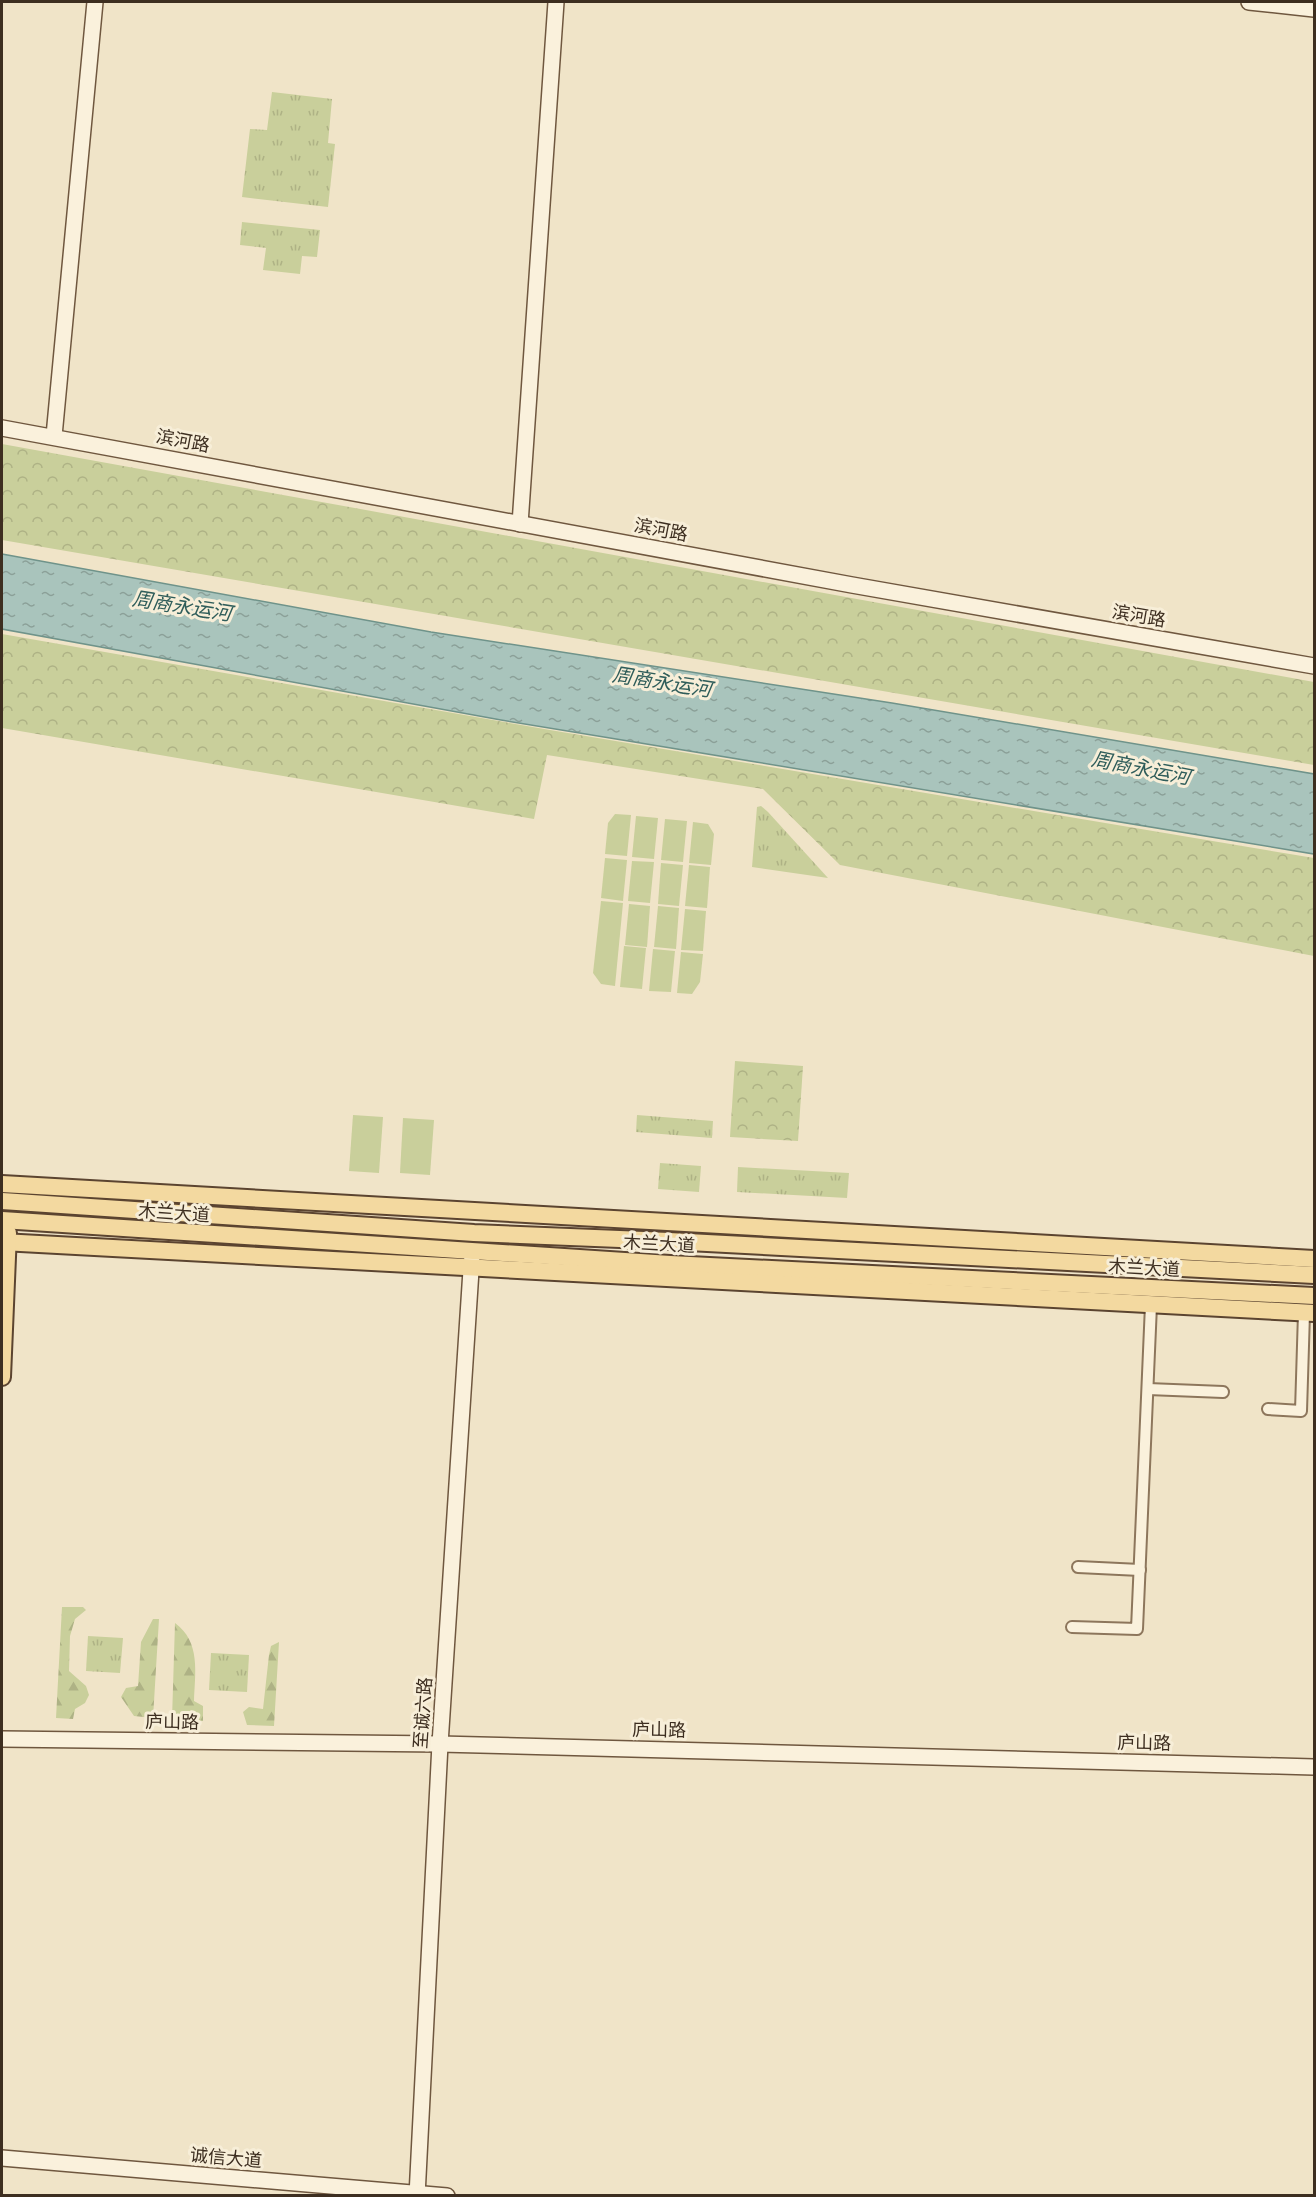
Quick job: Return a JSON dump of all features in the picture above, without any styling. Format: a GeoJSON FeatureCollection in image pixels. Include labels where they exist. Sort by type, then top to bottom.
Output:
{"type":"FeatureCollection","features":[{"type":"Feature","properties":{"kind":"main road"},"geometry":{"type":"LineString","coordinates":[[2,1184],[1314,1259]]}},
{"type":"Feature","properties":{"kind":"main road"},"geometry":{"type":"LineString","coordinates":[[2,1377],[5,1202]]}},
{"type":"Feature","properties":{"kind":"main road","name":"木兰大道"},"geometry":{"type":"LineString","coordinates":[[5,1202],[474,1233],[1314,1275]]}},
{"type":"Feature","properties":{"kind":"main road","name":"木兰大道"},"geometry":{"type":"LineString","coordinates":[[5,1221],[472,1261],[658,1264],[1314,1296]]}},
{"type":"Feature","properties":{"kind":"main road"},"geometry":{"type":"LineString","coordinates":[[5,1243],[472,1261],[1151,1305],[1309,1313]]}},
{"type":"Feature","properties":{"kind":"street"},"geometry":{"type":"LineString","coordinates":[[54,436],[95,2]]}},
{"type":"Feature","properties":{"kind":"street"},"geometry":{"type":"LineString","coordinates":[[520,524],[556,2]]}},
{"type":"Feature","properties":{"kind":"street"},"geometry":{"type":"LineString","coordinates":[[1249,2],[1314,9]]}},
{"type":"Feature","properties":{"kind":"street","name":"滨河路"},"geometry":{"type":"LineString","coordinates":[[2,428],[852,585],[1314,666]]}},
{"type":"Feature","properties":{"kind":"street","name":"至诚六路"},"geometry":{"type":"LineString","coordinates":[[417,2194],[440,1744],[474,1233]]}},
{"type":"Feature","properties":{"kind":"street"},"geometry":{"type":"LineString","coordinates":[[1072,1627],[1137,1629],[1151,1305]]}},
{"type":"Feature","properties":{"kind":"street"},"geometry":{"type":"LineString","coordinates":[[1268,1409],[1301,1411],[1309,1313]]}},
{"type":"Feature","properties":{"kind":"street"},"geometry":{"type":"LineString","coordinates":[[1148,1389],[1223,1392]]}},
{"type":"Feature","properties":{"kind":"street"},"geometry":{"type":"LineString","coordinates":[[1078,1567],[1140,1570]]}},
{"type":"Feature","properties":{"kind":"street","name":"庐山路"},"geometry":{"type":"LineString","coordinates":[[2,1739],[440,1744],[1314,1767]]}},
{"type":"Feature","properties":{"kind":"street","name":"诚信大道"},"geometry":{"type":"LineString","coordinates":[[2,2158],[447,2196]]}},
{"type":"Feature","properties":{"kind":"green space"},"geometry":{"type":"Polygon","coordinates":[[[272,92],[332,99],[328,143],[335,144],[328,207],[242,197],[250,129],[267,130],[272,92]]]}},
{"type":"Feature","properties":{"kind":"green space"},"geometry":{"type":"Polygon","coordinates":[[[242,222],[320,230],[317,257],[302,256],[300,274],[263,270],[266,248],[240,245],[242,222]]]}},
{"type":"Feature","properties":{"kind":"green space"},"geometry":{"type":"Polygon","coordinates":[[[2,444],[1314,682],[1314,765],[2,540],[2,444]]]}},
{"type":"Feature","properties":{"kind":"green space"},"geometry":{"type":"Polygon","coordinates":[[[2,634],[550,730],[1314,858],[1314,956],[840,865],[763,789],[547,755],[534,819],[2,728],[2,634]]]}},
{"type":"Feature","properties":{"kind":"green space"},"geometry":{"type":"Polygon","coordinates":[[[761,806],[828,878],[752,867],[757,807],[761,806]]]}},
{"type":"Feature","properties":{"kind":"green space"},"geometry":{"type":"Polygon","coordinates":[[[615,814],[631,815],[627,856],[605,854],[608,823],[615,814]]]}},
{"type":"Feature","properties":{"kind":"green space"},"geometry":{"type":"Polygon","coordinates":[[[636,816],[658,818],[654,859],[632,857],[636,816]]]}},
{"type":"Feature","properties":{"kind":"green space"},"geometry":{"type":"Polygon","coordinates":[[[665,819],[687,821],[683,862],[661,860],[665,819]]]}},
{"type":"Feature","properties":{"kind":"green space"},"geometry":{"type":"Polygon","coordinates":[[[693,822],[708,824],[714,834],[711,865],[689,863],[693,822]]]}},
{"type":"Feature","properties":{"kind":"green space"},"geometry":{"type":"Polygon","coordinates":[[[605,858],[627,860],[623,901],[601,898],[605,858]]]}},
{"type":"Feature","properties":{"kind":"green space"},"geometry":{"type":"Polygon","coordinates":[[[632,861],[654,862],[650,903],[628,901],[632,861]]]}},
{"type":"Feature","properties":{"kind":"green space"},"geometry":{"type":"Polygon","coordinates":[[[661,863],[683,865],[679,906],[658,904],[661,863]]]}},
{"type":"Feature","properties":{"kind":"green space"},"geometry":{"type":"Polygon","coordinates":[[[689,865],[710,867],[707,908],[685,906],[689,865]]]}},
{"type":"Feature","properties":{"kind":"green space"},"geometry":{"type":"Polygon","coordinates":[[[601,901],[623,903],[615,986],[601,984],[593,973],[601,901]]]}},
{"type":"Feature","properties":{"kind":"green space"},"geometry":{"type":"Polygon","coordinates":[[[629,904],[650,906],[647,947],[625,945],[629,904]]]}},
{"type":"Feature","properties":{"kind":"green space"},"geometry":{"type":"Polygon","coordinates":[[[658,906],[679,908],[676,949],[654,947],[658,906]]]}},
{"type":"Feature","properties":{"kind":"green space"},"geometry":{"type":"Polygon","coordinates":[[[685,909],[706,911],[703,951],[681,950],[685,909]]]}},
{"type":"Feature","properties":{"kind":"green space"},"geometry":{"type":"Polygon","coordinates":[[[624,946],[646,948],[642,989],[620,987],[624,946]]]}},
{"type":"Feature","properties":{"kind":"green space"},"geometry":{"type":"Polygon","coordinates":[[[653,949],[675,951],[671,992],[649,991],[653,949]]]}},
{"type":"Feature","properties":{"kind":"green space"},"geometry":{"type":"Polygon","coordinates":[[[681,952],[703,954],[700,982],[692,994],[677,993],[681,952]]]}},
{"type":"Feature","properties":{"kind":"green space"},"geometry":{"type":"Polygon","coordinates":[[[735,1061],[803,1066],[798,1141],[730,1137],[735,1061]]]}},
{"type":"Feature","properties":{"kind":"green space"},"geometry":{"type":"Polygon","coordinates":[[[353,1115],[383,1117],[379,1173],[349,1171],[353,1115]]]}},
{"type":"Feature","properties":{"kind":"green space"},"geometry":{"type":"Polygon","coordinates":[[[637,1115],[713,1121],[712,1138],[636,1132],[637,1115]]]}},
{"type":"Feature","properties":{"kind":"green space"},"geometry":{"type":"Polygon","coordinates":[[[403,1118],[434,1120],[430,1175],[400,1173],[403,1118]]]}},
{"type":"Feature","properties":{"kind":"green space"},"geometry":{"type":"Polygon","coordinates":[[[660,1163],[701,1166],[699,1192],[658,1189],[660,1163]]]}},
{"type":"Feature","properties":{"kind":"green space"},"geometry":{"type":"Polygon","coordinates":[[[738,1167],[849,1173],[847,1198],[737,1192],[738,1167]]]}},
{"type":"Feature","properties":{"kind":"green space"},"geometry":{"type":"Polygon","coordinates":[[[62,1607],[83,1607],[86,1610],[75,1619],[70,1636],[69,1671],[86,1686],[89,1695],[85,1703],[75,1709],[73,1719],[56,1718],[62,1607]]]}},
{"type":"Feature","properties":{"kind":"green space"},"geometry":{"type":"Polygon","coordinates":[[[153,1619],[159,1619],[153,1718],[134,1716],[121,1697],[126,1688],[138,1686],[141,1642],[153,1619]]]}},
{"type":"Feature","properties":{"kind":"green space"},"geometry":{"type":"Polygon","coordinates":[[[175,1623],[189,1639],[193,1649],[195,1659],[194,1701],[203,1706],[203,1721],[172,1719],[175,1623]]]}},
{"type":"Feature","properties":{"kind":"green space"},"geometry":{"type":"Polygon","coordinates":[[[88,1636],[123,1638],[120,1673],[86,1671],[88,1636]]]}},
{"type":"Feature","properties":{"kind":"green space"},"geometry":{"type":"Polygon","coordinates":[[[279,1642],[274,1726],[247,1725],[243,1712],[249,1707],[263,1709],[271,1646],[279,1642]]]}},
{"type":"Feature","properties":{"kind":"green space"},"geometry":{"type":"Polygon","coordinates":[[[211,1653],[249,1655],[247,1692],[209,1690],[211,1653]]]}},
{"type":"Feature","properties":{"kind":"water","name":"周商永运河"},"geometry":{"type":"Polygon","coordinates":[[[2,554],[431,632],[892,703],[1314,774],[1314,854],[501,720],[2,629],[2,554]]]}}]}
